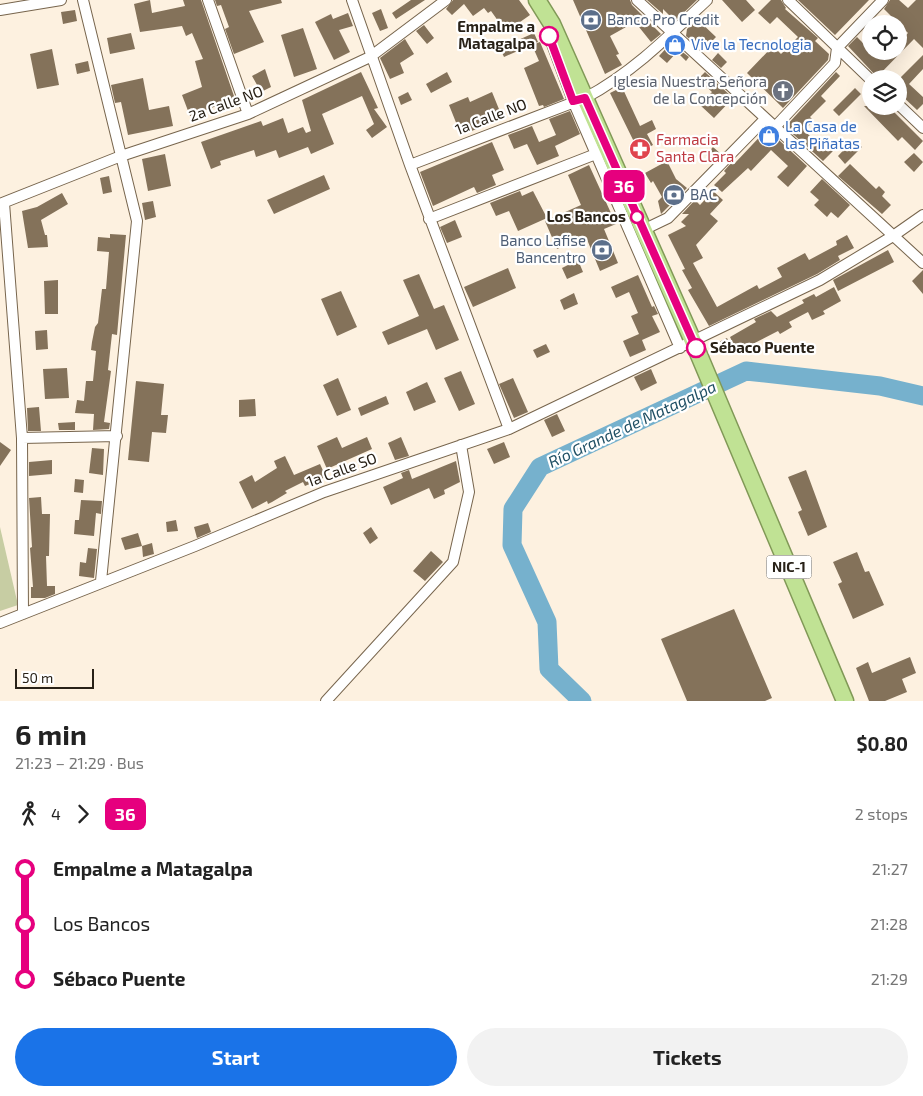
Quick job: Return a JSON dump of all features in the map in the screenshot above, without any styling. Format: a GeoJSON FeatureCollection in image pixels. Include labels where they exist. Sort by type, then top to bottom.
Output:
{"type":"FeatureCollection","features":[{"type":"Feature","properties":{"kind":"highway","name":"NIC-1"},"geometry":{"type":"LineString","coordinates":[[537,0],[552,24],[579,99],[602,152],[643,230],[690,348],[732,434],[845,701]]}},
{"type":"Feature","properties":{"kind":"street"},"geometry":{"type":"LineString","coordinates":[[0,10],[61,0]]}},
{"type":"Feature","properties":{"kind":"street"},"geometry":{"type":"LineString","coordinates":[[83,0],[137,221],[101,581]]}},
{"type":"Feature","properties":{"kind":"street"},"geometry":{"type":"LineString","coordinates":[[208,0],[248,114]]}},
{"type":"Feature","properties":{"kind":"street"},"geometry":{"type":"LineString","coordinates":[[352,0],[370,57],[508,429]]}},
{"type":"Feature","properties":{"kind":"street","name":"2a Calle NO"},"geometry":{"type":"LineString","coordinates":[[2,204],[121,156],[248,114],[370,57],[446,0]]}},
{"type":"Feature","properties":{"kind":"street"},"geometry":{"type":"LineString","coordinates":[[637,0],[923,263]]}},
{"type":"Feature","properties":{"kind":"street","name":"1a Calle NO"},"geometry":{"type":"LineString","coordinates":[[410,165],[579,99],[625,74],[674,32],[707,0]]}},
{"type":"Feature","properties":{"kind":"street"},"geometry":{"type":"LineString","coordinates":[[788,0],[862,72]]}},
{"type":"Feature","properties":{"kind":"street"},"geometry":{"type":"LineString","coordinates":[[774,128],[836,63],[837,48],[883,0]]}},
{"type":"Feature","properties":{"kind":"street"},"geometry":{"type":"LineString","coordinates":[[907,113],[923,128]]}},
{"type":"Feature","properties":{"kind":"street"},"geometry":{"type":"LineString","coordinates":[[643,230],[668,218],[765,119]]}},
{"type":"Feature","properties":{"kind":"street"},"geometry":{"type":"LineString","coordinates":[[429,218],[602,152],[690,348]]}},
{"type":"Feature","properties":{"kind":"street"},"geometry":{"type":"LineString","coordinates":[[2,204],[22,438],[23,614]]}},
{"type":"Feature","properties":{"kind":"street"},"geometry":{"type":"LineString","coordinates":[[893,236],[923,215]]}},
{"type":"Feature","properties":{"kind":"street","name":"1a Calle SO"},"geometry":{"type":"LineString","coordinates":[[0,623],[101,581],[195,546],[324,492],[508,429],[690,348],[820,280],[893,236]]}},
{"type":"Feature","properties":{"kind":"street"},"geometry":{"type":"LineString","coordinates":[[22,438],[117,436]]}},
{"type":"Feature","properties":{"kind":"street"},"geometry":{"type":"LineString","coordinates":[[326,701],[453,562],[469,492],[461,445]]}},
{"type":"Feature","properties":{"kind":"green space"},"geometry":{"type":"Polygon","coordinates":[[[0,527],[18,605],[0,611],[0,527]]]}},
{"type":"Feature","properties":{"kind":"building"},"geometry":{"type":"Polygon","coordinates":[[[150,0],[152,13],[185,6],[183,0],[201,0],[235,99],[190,116],[182,95],[202,87],[195,61],[203,59],[192,33],[186,36],[182,26],[140,32],[134,4],[150,0]]]}},
{"type":"Feature","properties":{"kind":"building"},"geometry":{"type":"Polygon","coordinates":[[[215,0],[281,0],[282,3],[249,11],[264,42],[234,54],[225,29],[229,27],[221,5],[217,6],[215,0]]]}},
{"type":"Feature","properties":{"kind":"building"},"geometry":{"type":"Polygon","coordinates":[[[411,0],[425,0],[396,19],[392,13],[411,0]]]}},
{"type":"Feature","properties":{"kind":"building"},"geometry":{"type":"Polygon","coordinates":[[[453,0],[519,0],[530,15],[506,32],[491,11],[488,13],[484,8],[473,16],[464,4],[452,15],[446,9],[453,0]]]}},
{"type":"Feature","properties":{"kind":"building"},"geometry":{"type":"Polygon","coordinates":[[[573,0],[630,0],[632,5],[661,34],[651,42],[635,22],[610,36],[619,54],[616,55],[622,65],[605,74],[573,0]]]}},
{"type":"Feature","properties":{"kind":"building"},"geometry":{"type":"Polygon","coordinates":[[[647,0],[697,0],[675,21],[663,9],[663,14],[647,0]]]}},
{"type":"Feature","properties":{"kind":"building"},"geometry":{"type":"Polygon","coordinates":[[[722,0],[746,0],[755,10],[742,22],[722,0]]]}},
{"type":"Feature","properties":{"kind":"building"},"geometry":{"type":"Polygon","coordinates":[[[771,0],[781,0],[785,9],[818,38],[815,41],[829,54],[828,60],[783,108],[747,73],[773,46],[781,54],[798,37],[777,17],[770,24],[758,13],[771,0]]]}},
{"type":"Feature","properties":{"kind":"building"},"geometry":{"type":"Polygon","coordinates":[[[798,0],[869,0],[835,35],[798,0]]]}},
{"type":"Feature","properties":{"kind":"building"},"geometry":{"type":"Polygon","coordinates":[[[890,0],[899,0],[908,8],[916,0],[923,0],[923,48],[914,39],[907,46],[907,15],[890,15],[884,9],[890,0]]]}},
{"type":"Feature","properties":{"kind":"building"},"geometry":{"type":"Polygon","coordinates":[[[381,9],[388,28],[380,31],[372,13],[381,9]]]}},
{"type":"Feature","properties":{"kind":"building"},"geometry":{"type":"Polygon","coordinates":[[[75,10],[77,21],[63,24],[61,12],[75,10]]]}},
{"type":"Feature","properties":{"kind":"building"},"geometry":{"type":"Polygon","coordinates":[[[348,13],[353,26],[339,30],[350,52],[334,60],[315,22],[331,14],[333,19],[348,13]]]}},
{"type":"Feature","properties":{"kind":"building"},"geometry":{"type":"Polygon","coordinates":[[[697,19],[716,37],[704,49],[686,36],[687,29],[697,19]]]}},
{"type":"Feature","properties":{"kind":"building"},"geometry":{"type":"Polygon","coordinates":[[[424,25],[434,38],[427,44],[416,31],[424,25]]]}},
{"type":"Feature","properties":{"kind":"building"},"geometry":{"type":"Polygon","coordinates":[[[303,28],[317,69],[294,77],[281,35],[303,28]]]}},
{"type":"Feature","properties":{"kind":"building"},"geometry":{"type":"Polygon","coordinates":[[[131,33],[135,49],[110,54],[107,38],[131,33]]]}},
{"type":"Feature","properties":{"kind":"building"},"geometry":{"type":"Polygon","coordinates":[[[534,33],[538,42],[504,57],[500,48],[534,33]]]}},
{"type":"Feature","properties":{"kind":"building"},"geometry":{"type":"Polygon","coordinates":[[[857,37],[862,42],[862,60],[894,60],[884,70],[870,70],[848,46],[857,37]]]}},
{"type":"Feature","properties":{"kind":"building"},"geometry":{"type":"Polygon","coordinates":[[[405,39],[414,54],[400,63],[404,73],[390,79],[380,58],[405,39]]]}},
{"type":"Feature","properties":{"kind":"building"},"geometry":{"type":"Polygon","coordinates":[[[540,42],[564,99],[544,107],[543,105],[539,106],[524,68],[539,61],[532,45],[540,42]]]}},
{"type":"Feature","properties":{"kind":"building"},"geometry":{"type":"Polygon","coordinates":[[[671,43],[689,57],[686,61],[677,52],[667,63],[659,56],[671,43]]]}},
{"type":"Feature","properties":{"kind":"building"},"geometry":{"type":"Polygon","coordinates":[[[52,49],[59,85],[37,89],[30,54],[52,49]]]}},
{"type":"Feature","properties":{"kind":"building"},"geometry":{"type":"Polygon","coordinates":[[[718,53],[727,62],[721,68],[712,60],[718,53]]]}},
{"type":"Feature","properties":{"kind":"building"},"geometry":{"type":"Polygon","coordinates":[[[923,55],[923,69],[909,84],[923,97],[923,104],[917,110],[907,101],[907,71],[923,55]]]}},
{"type":"Feature","properties":{"kind":"building"},"geometry":{"type":"Polygon","coordinates":[[[88,61],[90,71],[77,74],[75,64],[88,61]]]}},
{"type":"Feature","properties":{"kind":"building"},"geometry":{"type":"Polygon","coordinates":[[[265,69],[271,87],[261,92],[252,76],[265,69]]]}},
{"type":"Feature","properties":{"kind":"building"},"geometry":{"type":"Polygon","coordinates":[[[361,72],[378,108],[374,109],[387,127],[372,138],[366,130],[374,124],[362,96],[322,114],[334,144],[311,154],[308,147],[279,158],[276,150],[256,157],[254,150],[220,161],[221,165],[211,169],[201,142],[261,121],[263,126],[283,118],[288,133],[303,127],[306,133],[311,131],[302,100],[361,72]]]}},
{"type":"Feature","properties":{"kind":"building"},"geometry":{"type":"Polygon","coordinates":[[[447,72],[452,82],[431,93],[426,84],[447,72]]]}},
{"type":"Feature","properties":{"kind":"building"},"geometry":{"type":"Polygon","coordinates":[[[705,72],[733,98],[714,118],[700,105],[712,92],[698,79],[705,72]]]}},
{"type":"Feature","properties":{"kind":"building"},"geometry":{"type":"Polygon","coordinates":[[[836,72],[840,76],[821,96],[826,101],[810,117],[814,121],[804,130],[819,145],[825,139],[835,149],[823,161],[785,127],[836,72]]]}},
{"type":"Feature","properties":{"kind":"building"},"geometry":{"type":"Polygon","coordinates":[[[143,78],[149,110],[169,106],[173,126],[128,135],[121,102],[115,103],[111,85],[143,78]]]}},
{"type":"Feature","properties":{"kind":"building"},"geometry":{"type":"Polygon","coordinates":[[[622,87],[640,126],[652,120],[656,129],[647,134],[653,145],[639,152],[610,93],[622,87]]]}},
{"type":"Feature","properties":{"kind":"building"},"geometry":{"type":"Polygon","coordinates":[[[855,88],[861,94],[839,116],[833,110],[855,88]]]}},
{"type":"Feature","properties":{"kind":"building"},"geometry":{"type":"Polygon","coordinates":[[[408,92],[412,100],[401,105],[398,97],[408,92]]]}},
{"type":"Feature","properties":{"kind":"building"},"geometry":{"type":"Polygon","coordinates":[[[492,92],[503,119],[461,135],[449,105],[468,97],[470,102],[492,92]]]}},
{"type":"Feature","properties":{"kind":"building"},"geometry":{"type":"Polygon","coordinates":[[[570,111],[580,134],[555,146],[559,156],[537,165],[527,144],[514,149],[508,135],[532,126],[539,142],[556,135],[549,119],[570,111]]]}},
{"type":"Feature","properties":{"kind":"building"},"geometry":{"type":"Polygon","coordinates":[[[873,115],[897,115],[923,141],[915,150],[902,137],[898,141],[873,115]]]}},
{"type":"Feature","properties":{"kind":"building"},"geometry":{"type":"Polygon","coordinates":[[[767,129],[807,166],[788,187],[777,177],[788,166],[771,150],[751,171],[748,168],[722,192],[714,185],[726,173],[724,171],[731,163],[735,163],[767,129]]]}},
{"type":"Feature","properties":{"kind":"building"},"geometry":{"type":"Polygon","coordinates":[[[854,139],[862,147],[845,164],[838,156],[854,139]]]}},
{"type":"Feature","properties":{"kind":"building"},"geometry":{"type":"Polygon","coordinates":[[[492,142],[504,170],[492,175],[496,185],[477,193],[474,187],[433,206],[420,172],[492,142]]]}},
{"type":"Feature","properties":{"kind":"building"},"geometry":{"type":"Polygon","coordinates":[[[713,147],[721,154],[713,162],[706,155],[713,147]]]}},
{"type":"Feature","properties":{"kind":"building"},"geometry":{"type":"Polygon","coordinates":[[[914,153],[923,162],[914,172],[904,162],[914,153]]]}},
{"type":"Feature","properties":{"kind":"building"},"geometry":{"type":"Polygon","coordinates":[[[165,154],[171,186],[148,191],[142,159],[165,154]]]}},
{"type":"Feature","properties":{"kind":"building"},"geometry":{"type":"Polygon","coordinates":[[[667,161],[676,179],[687,188],[661,214],[658,201],[662,197],[653,181],[651,183],[645,173],[667,161]]]}},
{"type":"Feature","properties":{"kind":"building"},"geometry":{"type":"Polygon","coordinates":[[[850,164],[876,189],[879,186],[885,192],[882,196],[891,205],[882,214],[838,176],[850,164]]]}},
{"type":"Feature","properties":{"kind":"building"},"geometry":{"type":"Polygon","coordinates":[[[589,165],[616,224],[604,229],[618,263],[600,271],[586,237],[557,249],[545,221],[581,205],[568,175],[589,165]]]}},
{"type":"Feature","properties":{"kind":"building"},"geometry":{"type":"Polygon","coordinates":[[[324,175],[330,189],[274,214],[267,200],[324,175]]]}},
{"type":"Feature","properties":{"kind":"building"},"geometry":{"type":"Polygon","coordinates":[[[109,176],[112,192],[103,194],[100,178],[109,176]]]}},
{"type":"Feature","properties":{"kind":"building"},"geometry":{"type":"Polygon","coordinates":[[[822,179],[850,205],[838,218],[831,212],[827,217],[814,205],[819,200],[810,192],[822,179]]]}},
{"type":"Feature","properties":{"kind":"building"},"geometry":{"type":"Polygon","coordinates":[[[520,191],[522,196],[533,191],[547,218],[518,231],[509,211],[496,216],[490,203],[520,191]]]}},
{"type":"Feature","properties":{"kind":"building"},"geometry":{"type":"Polygon","coordinates":[[[713,191],[723,200],[710,214],[718,221],[696,245],[703,258],[693,263],[717,307],[757,285],[759,289],[782,277],[777,268],[805,253],[809,260],[837,245],[836,241],[847,235],[854,248],[838,256],[840,260],[817,274],[709,326],[688,290],[692,288],[682,270],[685,269],[668,235],[686,226],[681,222],[689,214],[682,214],[695,200],[700,205],[713,191]]]}},
{"type":"Feature","properties":{"kind":"building"},"geometry":{"type":"Polygon","coordinates":[[[62,193],[68,204],[41,220],[45,235],[47,235],[48,247],[28,248],[22,211],[37,207],[62,193]]]}},
{"type":"Feature","properties":{"kind":"building"},"geometry":{"type":"Polygon","coordinates":[[[153,201],[156,217],[145,220],[142,203],[153,201]]]}},
{"type":"Feature","properties":{"kind":"building"},"geometry":{"type":"Polygon","coordinates":[[[455,220],[462,237],[447,243],[440,227],[455,220]]]}},
{"type":"Feature","properties":{"kind":"building"},"geometry":{"type":"Polygon","coordinates":[[[110,234],[126,235],[117,335],[112,334],[108,370],[111,371],[104,422],[110,423],[109,429],[93,430],[94,414],[75,413],[77,400],[84,401],[86,381],[93,381],[96,351],[91,350],[95,327],[98,323],[102,289],[106,289],[109,252],[97,251],[98,237],[110,238],[110,234]]]}},
{"type":"Feature","properties":{"kind":"building"},"geometry":{"type":"Polygon","coordinates":[[[888,250],[894,262],[838,291],[833,280],[888,250]]]}},
{"type":"Feature","properties":{"kind":"building"},"geometry":{"type":"Polygon","coordinates":[[[578,260],[583,272],[567,279],[562,268],[578,260]]]}},
{"type":"Feature","properties":{"kind":"building"},"geometry":{"type":"Polygon","coordinates":[[[508,268],[516,288],[473,307],[464,287],[508,268]]]}},
{"type":"Feature","properties":{"kind":"building"},"geometry":{"type":"Polygon","coordinates":[[[923,270],[923,294],[912,281],[923,270]]]}},
{"type":"Feature","properties":{"kind":"building"},"geometry":{"type":"Polygon","coordinates":[[[419,274],[434,309],[444,305],[459,340],[436,350],[427,329],[388,345],[382,332],[419,316],[403,280],[419,274]]]}},
{"type":"Feature","properties":{"kind":"building"},"geometry":{"type":"Polygon","coordinates":[[[638,275],[652,307],[654,306],[658,314],[652,316],[660,332],[642,340],[646,350],[630,357],[623,341],[639,334],[631,316],[638,313],[629,292],[616,298],[611,287],[638,275]]]}},
{"type":"Feature","properties":{"kind":"building"},"geometry":{"type":"Polygon","coordinates":[[[58,280],[58,314],[45,314],[44,281],[58,280]]]}},
{"type":"Feature","properties":{"kind":"building"},"geometry":{"type":"Polygon","coordinates":[[[834,287],[841,301],[823,311],[825,314],[812,320],[808,312],[789,322],[792,327],[780,334],[778,331],[737,352],[730,337],[756,322],[754,319],[771,311],[777,317],[804,303],[802,300],[814,294],[816,297],[834,287]]]}},
{"type":"Feature","properties":{"kind":"building"},"geometry":{"type":"Polygon","coordinates":[[[341,291],[357,327],[337,336],[321,299],[341,291]]]}},
{"type":"Feature","properties":{"kind":"building"},"geometry":{"type":"Polygon","coordinates":[[[574,293],[578,304],[564,310],[560,300],[574,293]]]}},
{"type":"Feature","properties":{"kind":"building"},"geometry":{"type":"Polygon","coordinates":[[[47,330],[48,349],[36,350],[35,331],[47,330]]]}},
{"type":"Feature","properties":{"kind":"building"},"geometry":{"type":"Polygon","coordinates":[[[727,338],[730,345],[723,349],[719,342],[727,338]]]}},
{"type":"Feature","properties":{"kind":"building"},"geometry":{"type":"Polygon","coordinates":[[[546,344],[550,352],[537,358],[533,350],[546,344]]]}},
{"type":"Feature","properties":{"kind":"building"},"geometry":{"type":"Polygon","coordinates":[[[67,368],[69,398],[45,399],[43,369],[67,368]]]}},
{"type":"Feature","properties":{"kind":"building"},"geometry":{"type":"Polygon","coordinates":[[[651,369],[657,383],[641,391],[634,377],[651,369]]]}},
{"type":"Feature","properties":{"kind":"building"},"geometry":{"type":"Polygon","coordinates":[[[461,371],[475,404],[459,411],[444,378],[461,371]]]}},
{"type":"Feature","properties":{"kind":"building"},"geometry":{"type":"Polygon","coordinates":[[[338,378],[351,410],[337,416],[323,385],[338,378]]]}},
{"type":"Feature","properties":{"kind":"building"},"geometry":{"type":"Polygon","coordinates":[[[513,378],[528,412],[514,418],[499,384],[513,378]]]}},
{"type":"Feature","properties":{"kind":"building"},"geometry":{"type":"Polygon","coordinates":[[[136,381],[164,384],[161,415],[168,415],[166,433],[152,432],[149,462],[128,460],[136,381]]]}},
{"type":"Feature","properties":{"kind":"building"},"geometry":{"type":"Polygon","coordinates":[[[427,382],[436,402],[414,411],[406,392],[427,382]]]}},
{"type":"Feature","properties":{"kind":"building"},"geometry":{"type":"Polygon","coordinates":[[[386,396],[389,404],[361,416],[358,408],[386,396]]]}},
{"type":"Feature","properties":{"kind":"building"},"geometry":{"type":"Polygon","coordinates":[[[255,399],[256,416],[239,417],[239,400],[255,399]]]}},
{"type":"Feature","properties":{"kind":"building"},"geometry":{"type":"Polygon","coordinates":[[[39,407],[41,431],[28,431],[27,408],[39,407]]]}},
{"type":"Feature","properties":{"kind":"building"},"geometry":{"type":"Polygon","coordinates":[[[557,414],[565,431],[552,437],[544,420],[557,414]]]}},
{"type":"Feature","properties":{"kind":"building"},"geometry":{"type":"Polygon","coordinates":[[[75,422],[75,430],[59,430],[58,423],[75,422]]]}},
{"type":"Feature","properties":{"kind":"building"},"geometry":{"type":"Polygon","coordinates":[[[337,437],[342,448],[367,437],[372,449],[327,469],[317,446],[337,437]]]}},
{"type":"Feature","properties":{"kind":"building"},"geometry":{"type":"Polygon","coordinates":[[[401,437],[409,456],[395,460],[388,443],[401,437]]]}},
{"type":"Feature","properties":{"kind":"building"},"geometry":{"type":"Polygon","coordinates":[[[0,442],[11,450],[0,466],[0,442]]]}},
{"type":"Feature","properties":{"kind":"building"},"geometry":{"type":"Polygon","coordinates":[[[504,442],[510,457],[494,464],[487,449],[504,442]]]}},
{"type":"Feature","properties":{"kind":"building"},"geometry":{"type":"Polygon","coordinates":[[[92,448],[104,449],[103,475],[89,473],[92,448]]]}},
{"type":"Feature","properties":{"kind":"building"},"geometry":{"type":"Polygon","coordinates":[[[285,456],[294,475],[320,464],[326,477],[305,486],[303,482],[285,491],[287,493],[272,502],[268,504],[267,501],[252,509],[239,482],[252,475],[255,482],[277,468],[274,461],[285,456]]]}},
{"type":"Feature","properties":{"kind":"building"},"geometry":{"type":"Polygon","coordinates":[[[52,460],[52,474],[29,476],[29,462],[52,460]]]}},
{"type":"Feature","properties":{"kind":"building"},"geometry":{"type":"Polygon","coordinates":[[[456,461],[460,482],[444,490],[445,494],[434,499],[429,488],[391,505],[383,487],[403,478],[401,473],[409,470],[412,479],[456,461]]]}},
{"type":"Feature","properties":{"kind":"building"},"geometry":{"type":"Polygon","coordinates":[[[806,470],[827,527],[808,536],[798,512],[802,510],[788,477],[806,470]]]}},
{"type":"Feature","properties":{"kind":"building"},"geometry":{"type":"Polygon","coordinates":[[[75,479],[84,480],[83,493],[74,492],[75,479]]]}},
{"type":"Feature","properties":{"kind":"building"},"geometry":{"type":"Polygon","coordinates":[[[41,497],[42,514],[50,514],[49,556],[46,556],[47,586],[55,586],[55,594],[45,598],[31,598],[31,587],[33,587],[29,498],[41,497]]]}},
{"type":"Feature","properties":{"kind":"building"},"geometry":{"type":"Polygon","coordinates":[[[81,500],[102,501],[101,514],[96,513],[94,536],[74,534],[75,520],[79,520],[81,500]]]}},
{"type":"Feature","properties":{"kind":"building"},"geometry":{"type":"Polygon","coordinates":[[[176,520],[178,531],[167,532],[166,522],[176,520]]]}},
{"type":"Feature","properties":{"kind":"building"},"geometry":{"type":"Polygon","coordinates":[[[208,523],[211,532],[197,538],[194,527],[208,523]]]}},
{"type":"Feature","properties":{"kind":"building"},"geometry":{"type":"Polygon","coordinates":[[[371,527],[378,538],[370,544],[363,533],[371,527]]]}},
{"type":"Feature","properties":{"kind":"building"},"geometry":{"type":"Polygon","coordinates":[[[138,533],[142,546],[125,550],[121,538],[138,533]]]}},
{"type":"Feature","properties":{"kind":"building"},"geometry":{"type":"Polygon","coordinates":[[[152,543],[154,554],[143,557],[142,546],[152,543]]]}},
{"type":"Feature","properties":{"kind":"building"},"geometry":{"type":"Polygon","coordinates":[[[88,548],[97,549],[94,578],[79,576],[80,562],[86,563],[88,548]]]}},
{"type":"Feature","properties":{"kind":"building"},"geometry":{"type":"Polygon","coordinates":[[[431,551],[443,562],[425,581],[413,571],[431,551]]]}},
{"type":"Feature","properties":{"kind":"building"},"geometry":{"type":"Polygon","coordinates":[[[857,552],[865,572],[869,571],[884,605],[853,619],[838,584],[842,582],[833,562],[857,552]]]}},
{"type":"Feature","properties":{"kind":"building"},"geometry":{"type":"Polygon","coordinates":[[[734,609],[772,698],[765,701],[687,701],[661,639],[734,609]]]}},
{"type":"Feature","properties":{"kind":"building"},"geometry":{"type":"Polygon","coordinates":[[[910,657],[916,673],[902,679],[907,692],[885,701],[869,701],[856,668],[868,662],[872,673],[910,657]]]}},
{"type":"Feature","properties":{"kind":"waterway","name":"Río Grande de Matagalpa"},"geometry":{"type":"LineString","coordinates":[[582,701],[549,669],[547,622],[512,545],[513,509],[540,467],[746,371],[880,386],[923,396]]}},
{"type":"Feature","properties":{"kind":"bus line","name":"36"},"geometry":{"type":"LineString","coordinates":[[549,36],[573,101],[585,98],[696,348]]}},
{"type":"Feature","properties":{"kind":"place","name":"Banco Pro Credit"},"geometry":{"type":"Point","coordinates":[591,20]}},
{"type":"Feature","properties":{"kind":"place","name":"Empalme a Matagalpa"},"geometry":{"type":"Point","coordinates":[549,36]}},
{"type":"Feature","properties":{"kind":"place","name":"Vive la Tecnologia"},"geometry":{"type":"Point","coordinates":[675,45]}},
{"type":"Feature","properties":{"kind":"place","name":"Iglesia Nuestra Señora de la Concepción"},"geometry":{"type":"Point","coordinates":[783,91]}},
{"type":"Feature","properties":{"kind":"place","name":"La Casa de las Piñatas"},"geometry":{"type":"Point","coordinates":[769,136]}},
{"type":"Feature","properties":{"kind":"place","name":"Farmacia Santa Clara"},"geometry":{"type":"Point","coordinates":[640,149]}},
{"type":"Feature","properties":{"kind":"place","name":"BAC"},"geometry":{"type":"Point","coordinates":[674,195]}},
{"type":"Feature","properties":{"kind":"place","name":"Los Bancos"},"geometry":{"type":"Point","coordinates":[637,217]}},
{"type":"Feature","properties":{"kind":"place","name":"Banco Lafise Bancentro"},"geometry":{"type":"Point","coordinates":[602,250]}},
{"type":"Feature","properties":{"kind":"place","name":"Sébaco Puente"},"geometry":{"type":"Point","coordinates":[696,348]}}]}
